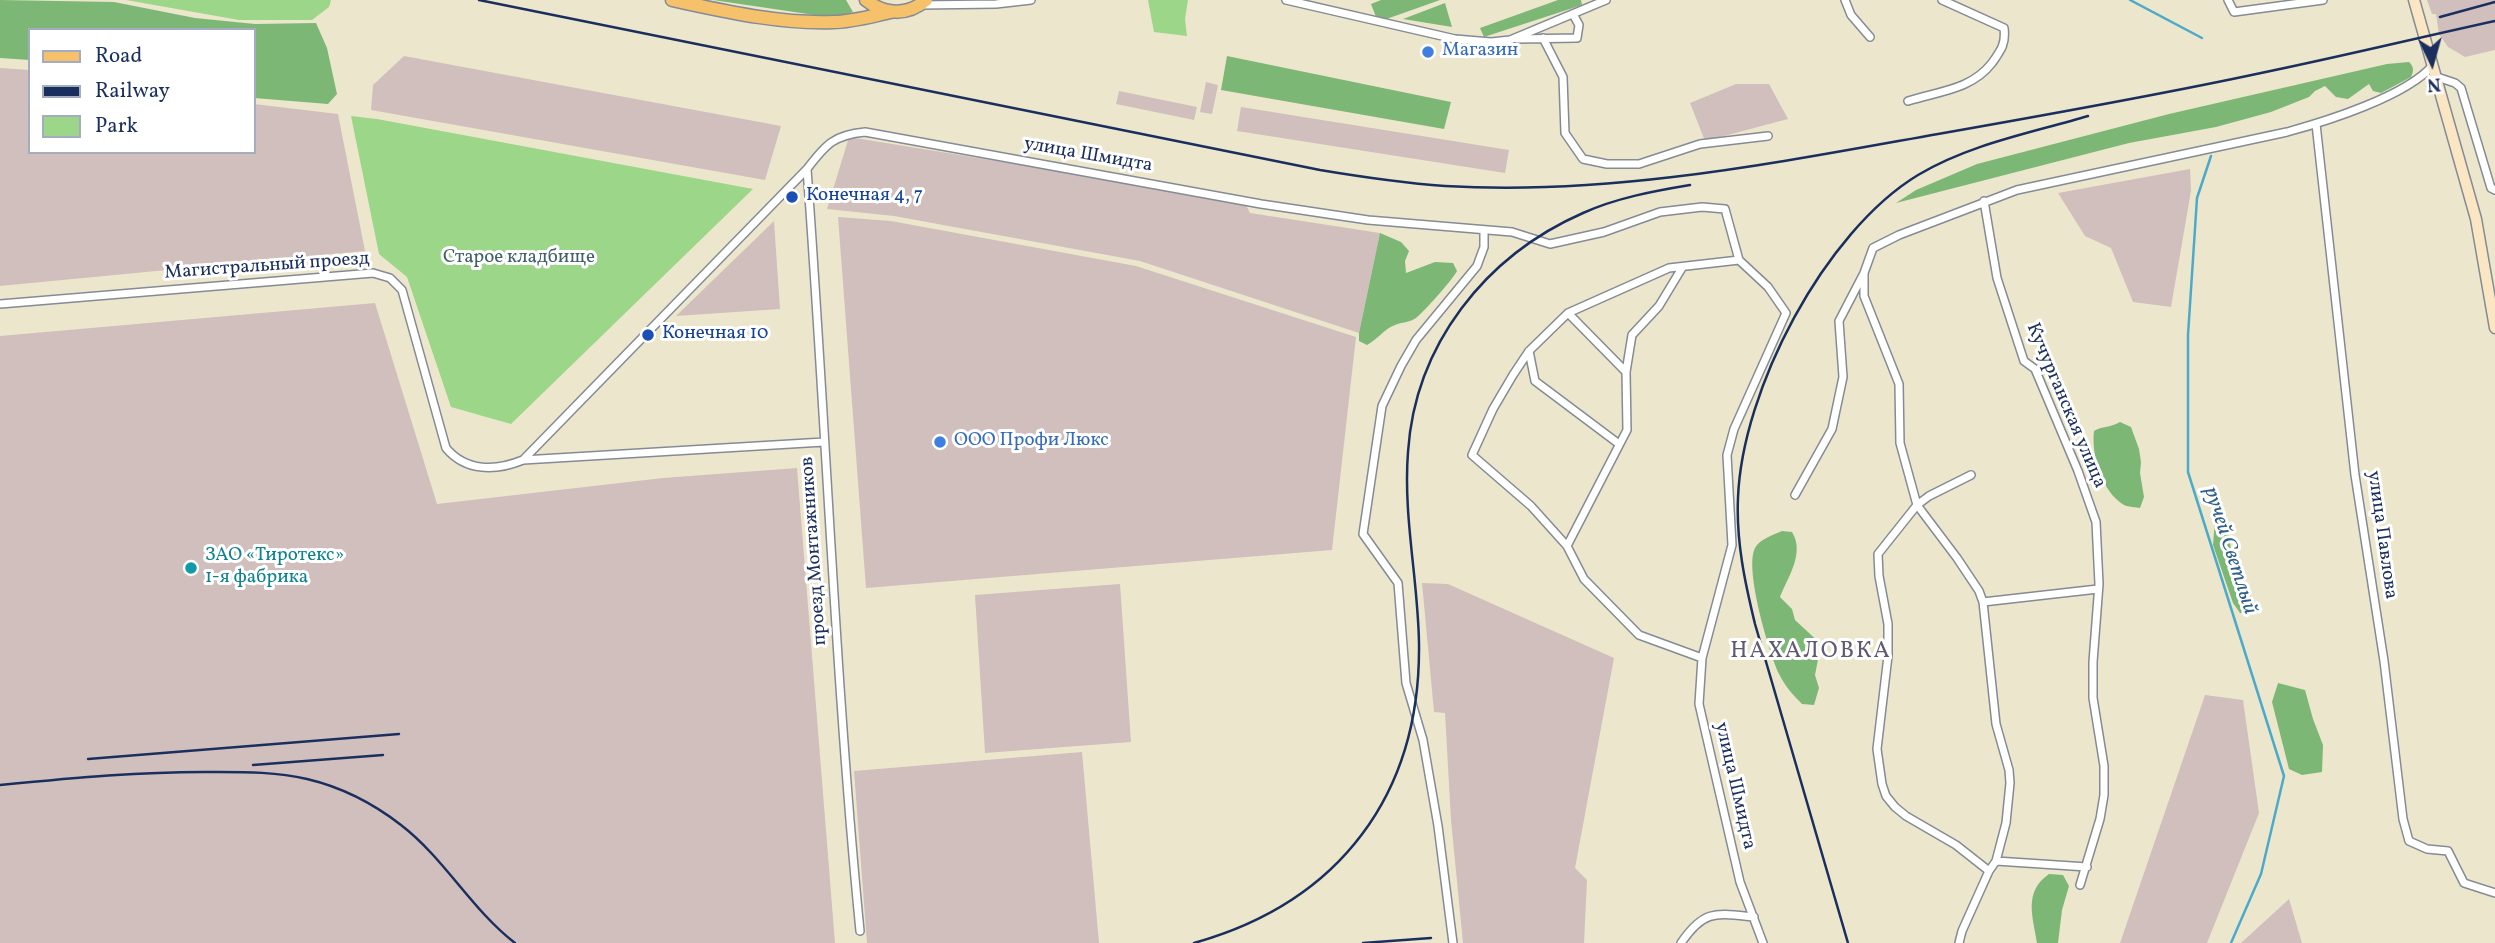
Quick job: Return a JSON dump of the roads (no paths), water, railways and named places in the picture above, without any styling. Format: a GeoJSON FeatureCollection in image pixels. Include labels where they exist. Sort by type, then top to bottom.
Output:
{"type":"FeatureCollection","features":[{"type":"Feature","properties":{"kind":"main road"},"geometry":{"type":"LineString","coordinates":[[672,0],[722,10],[835,23],[906,11],[923,3]]}},
{"type":"Feature","properties":{"kind":"main road"},"geometry":{"type":"LineString","coordinates":[[866,0],[879,9],[891,12]]}},
{"type":"Feature","properties":{"kind":"street"},"geometry":{"type":"LineString","coordinates":[[986,0],[996,4]]}},
{"type":"Feature","properties":{"kind":"street"},"geometry":{"type":"LineString","coordinates":[[923,3],[996,4],[1031,0]]}},
{"type":"Feature","properties":{"kind":"street"},"geometry":{"type":"LineString","coordinates":[[1286,0],[1455,39],[1490,42],[1577,38],[1579,25],[1573,14]]}},
{"type":"Feature","properties":{"kind":"street"},"geometry":{"type":"LineString","coordinates":[[1510,40],[1606,0]]}},
{"type":"Feature","properties":{"kind":"street"},"geometry":{"type":"LineString","coordinates":[[1845,0],[1851,15],[1870,37]]}},
{"type":"Feature","properties":{"kind":"street"},"geometry":{"type":"LineString","coordinates":[[1908,101],[1954,89],[1976,80],[2002,49],[2005,41],[2004,28],[1995,22],[1942,0]]}},
{"type":"Feature","properties":{"kind":"street"},"geometry":{"type":"LineString","coordinates":[[2228,0],[2234,12],[2323,0]]}},
{"type":"Feature","properties":{"kind":"street"},"geometry":{"type":"LineString","coordinates":[[2414,0],[2476,219],[2495,328]]}},
{"type":"Feature","properties":{"kind":"street"},"geometry":{"type":"LineString","coordinates":[[1543,38],[1563,77],[1564,133],[1583,159],[1607,164],[1639,164],[1700,144],[1768,136]]}},
{"type":"Feature","properties":{"kind":"street"},"geometry":{"type":"LineString","coordinates":[[1795,495],[1832,429],[1843,377],[1839,321],[1864,273],[1873,248],[1899,235],[2017,190],[2316,124],[2411,84],[2433,65]]}},
{"type":"Feature","properties":{"kind":"street"},"geometry":{"type":"LineString","coordinates":[[2437,77],[2461,88],[2493,189]]}},
{"type":"Feature","properties":{"kind":"street","name":"улица Павлова"},"geometry":{"type":"LineString","coordinates":[[2316,124],[2355,475],[2384,661],[2403,819],[2409,841],[2427,849],[2448,851],[2464,883],[2495,892]]}},
{"type":"Feature","properties":{"kind":"street","name":"улица Шмидта"},"geometry":{"type":"LineString","coordinates":[[523,460],[807,169],[832,140],[846,134],[865,132],[1261,204],[1368,220],[1512,232],[1542,242],[1557,243],[1617,228],[1660,212],[1702,207],[1725,209],[1739,260],[1768,287],[1786,313],[1734,429],[1727,455],[1732,545],[1702,658],[1699,704],[1740,882],[1763,943]]}},
{"type":"Feature","properties":{"kind":"street","name":"проезд Монтажников"},"geometry":{"type":"LineString","coordinates":[[807,169],[860,931]]}},
{"type":"Feature","properties":{"kind":"street","name":"Кучурганская улица"},"geometry":{"type":"LineString","coordinates":[[1984,201],[1997,278],[2024,361],[2035,369],[2078,471],[2096,522],[2098,589],[2093,662],[2094,698],[2104,766],[2104,795],[2101,819],[2080,885]]}},
{"type":"Feature","properties":{"kind":"street"},"geometry":{"type":"LineString","coordinates":[[1453,943],[1438,826],[1423,740],[1406,683],[1398,583],[1363,534],[1382,406],[1407,353],[1476,266],[1484,247],[1485,230]]}},
{"type":"Feature","properties":{"kind":"street"},"geometry":{"type":"LineString","coordinates":[[1702,658],[1639,635],[1584,579],[1567,546],[1531,506],[1472,455],[1493,409],[1529,351],[1568,313],[1669,268],[1739,260]]}},
{"type":"Feature","properties":{"kind":"street"},"geometry":{"type":"LineString","coordinates":[[1567,546],[1627,430],[1626,372],[1632,335],[1659,306],[1682,268]]}},
{"type":"Feature","properties":{"kind":"street","name":"Магистральный проезд"},"geometry":{"type":"LineString","coordinates":[[0,304],[373,273],[383,275],[397,284],[406,300],[446,448],[460,461],[475,467],[494,468],[523,460],[824,442]]}},
{"type":"Feature","properties":{"kind":"street"},"geometry":{"type":"LineString","coordinates":[[1864,273],[1864,296],[1899,384],[1900,443],[1917,505],[1957,558],[1979,591],[1983,602],[1996,724],[2009,770],[2006,823],[1996,861],[1962,931],[1959,943]]}},
{"type":"Feature","properties":{"kind":"street"},"geometry":{"type":"LineString","coordinates":[[1568,313],[1626,372]]}},
{"type":"Feature","properties":{"kind":"street"},"geometry":{"type":"LineString","coordinates":[[1529,351],[1535,381],[1619,444]]}},
{"type":"Feature","properties":{"kind":"street"},"geometry":{"type":"LineString","coordinates":[[1970,475],[1917,505],[1878,554],[1879,576],[1888,624],[1888,656],[1877,749],[1886,796],[1900,811],[1947,839],[1989,872]]}},
{"type":"Feature","properties":{"kind":"street"},"geometry":{"type":"LineString","coordinates":[[1983,602],[2098,589]]}},
{"type":"Feature","properties":{"kind":"street"},"geometry":{"type":"LineString","coordinates":[[1996,861],[2087,867]]}},
{"type":"Feature","properties":{"kind":"street"},"geometry":{"type":"LineString","coordinates":[[1681,943],[1692,927],[1703,918],[1722,914],[1754,917]]}},
{"type":"Feature","properties":{"kind":"waterway","name":"ручей Светлый"},"geometry":{"type":"LineString","coordinates":[[2130,0],[2202,38]]}},
{"type":"Feature","properties":{"kind":"waterway","name":"ручей Светлый"},"geometry":{"type":"LineString","coordinates":[[2211,156],[2197,198],[2188,335],[2188,472],[2284,776],[2261,874],[2231,943]]}},
{"type":"Feature","properties":{"kind":"railway"},"geometry":{"type":"LineString","coordinates":[[479,0],[1320,170],[1429,185],[1507,188],[1631,182],[1816,156],[2181,90],[2495,21]]}},
{"type":"Feature","properties":{"kind":"railway"},"geometry":{"type":"LineString","coordinates":[[2440,17],[2495,2]]}},
{"type":"Feature","properties":{"kind":"railway"},"geometry":{"type":"LineString","coordinates":[[1848,943],[1755,624],[1745,577],[1738,530],[1738,498],[1743,455],[1755,410],[1772,363],[1794,317],[1851,234],[1883,201],[1918,175],[1958,155],[2088,116]]}},
{"type":"Feature","properties":{"kind":"railway"},"geometry":{"type":"LineString","coordinates":[[1194,943],[1246,925],[1291,900],[1330,870],[1362,834],[1387,793],[1405,748],[1416,698],[1419,643],[1407,500],[1408,452],[1414,413],[1425,376],[1441,341],[1461,309],[1486,279],[1515,253],[1548,231],[1609,203],[1690,185]]}},
{"type":"Feature","properties":{"kind":"railway"},"geometry":{"type":"LineString","coordinates":[[88,759],[399,734]]}},
{"type":"Feature","properties":{"kind":"railway"},"geometry":{"type":"LineString","coordinates":[[253,765],[383,755]]}},
{"type":"Feature","properties":{"kind":"railway"},"geometry":{"type":"LineString","coordinates":[[0,785],[190,772],[273,774],[320,782],[380,810],[417,838],[485,915],[515,943]]}},
{"type":"Feature","properties":{"kind":"railway"},"geometry":{"type":"LineString","coordinates":[[1363,943],[1431,938]]}},
{"type":"Feature","properties":{"kind":"place","name":"Магазин"},"geometry":{"type":"Point","coordinates":[1428,52]}},
{"type":"Feature","properties":{"kind":"place","name":"Конечная 4, 7"},"geometry":{"type":"Point","coordinates":[792,197]}},
{"type":"Feature","properties":{"kind":"place","name":"Конечная 10"},"geometry":{"type":"Point","coordinates":[648,335]}},
{"type":"Feature","properties":{"kind":"place","name":"ООО Профи Люкс"},"geometry":{"type":"Point","coordinates":[940,442]}},
{"type":"Feature","properties":{"kind":"place","name":"ЗАО «Тиротекс» 1-я фабрика"},"geometry":{"type":"Point","coordinates":[191,568]}},
{"type":"Feature","properties":{"kind":"district","name":"НАХАЛОВКА"},"geometry":{"type":"Point","coordinates":[1811,653]}},
{"type":"Feature","properties":{"kind":"park label","name":"Старое кладбище"},"geometry":{"type":"Point","coordinates":[519,259]}}]}
